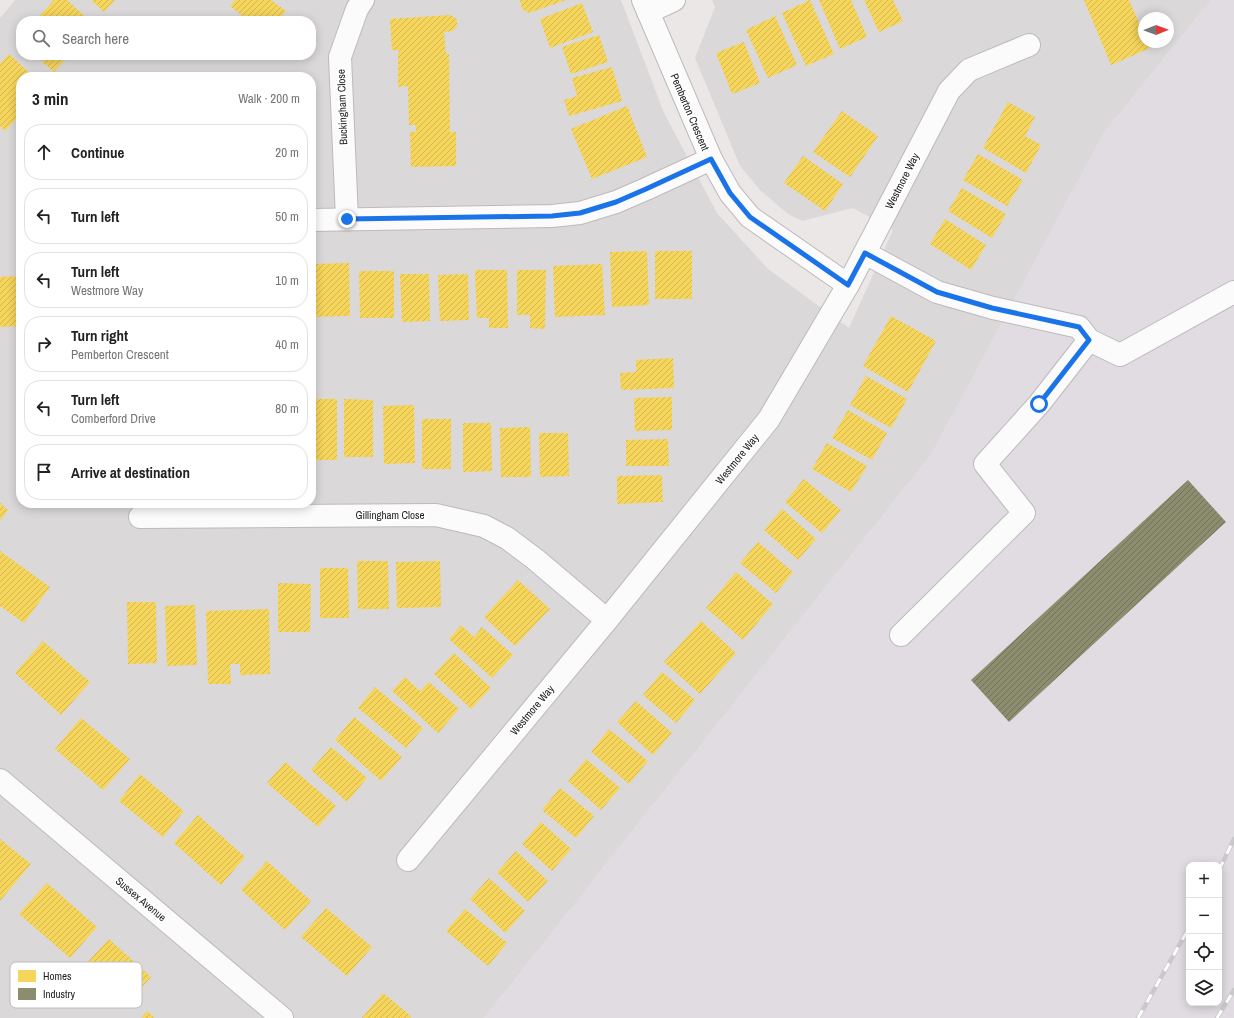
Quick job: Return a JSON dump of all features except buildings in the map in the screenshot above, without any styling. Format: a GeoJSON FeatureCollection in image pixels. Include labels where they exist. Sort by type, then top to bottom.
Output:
{"type":"FeatureCollection","features":[{"type":"Feature","properties":{"kind":"street","name":"Buckingham Close"},"geometry":{"type":"LineString","coordinates":[[347,219],[340,57],[357,9],[363,0]]}},
{"type":"Feature","properties":{"kind":"street"},"geometry":{"type":"LineString","coordinates":[[645,6],[674,0]]}},
{"type":"Feature","properties":{"kind":"street","name":"Pemberton Crescent"},"geometry":{"type":"LineString","coordinates":[[645,6],[711,159],[730,193],[750,217],[848,285]]}},
{"type":"Feature","properties":{"kind":"street","name":"Westmore Way"},"geometry":{"type":"LineString","coordinates":[[408,860],[607,620],[769,418],[848,285],[949,90],[969,70],[1029,45]]}},
{"type":"Feature","properties":{"kind":"street"},"geometry":{"type":"LineString","coordinates":[[316,220],[552,216],[580,213],[622,200],[711,159]]}},
{"type":"Feature","properties":{"kind":"street"},"geometry":{"type":"LineString","coordinates":[[865,253],[937,292],[992,308],[1079,327],[1089,340],[1120,355],[1234,292]]}},
{"type":"Feature","properties":{"kind":"street"},"geometry":{"type":"LineString","coordinates":[[901,635],[1024,513],[985,464],[1039,404],[1089,340]]}},
{"type":"Feature","properties":{"kind":"street","name":"Gillingham Close"},"geometry":{"type":"LineString","coordinates":[[140,517],[436,515],[484,526],[507,538],[535,559],[607,620]]}},
{"type":"Feature","properties":{"kind":"street","name":"Sussex Avenue"},"geometry":{"type":"LineString","coordinates":[[0,780],[282,1018]]}},
{"type":"Feature","properties":{"kind":"shaded area"},"geometry":{"type":"Polygon","coordinates":[[[15,0],[621,0],[664,113],[717,213],[768,269],[849,328],[893,230],[853,208],[802,221],[788,214],[760,190],[740,166],[695,58],[715,7],[712,0],[1211,0],[1174,46],[1174,12],[1138,12],[1138,48],[1172,48],[1103,134],[932,453],[484,1018],[0,1018],[0,18],[15,0]]]}},
{"type":"Feature","properties":{"kind":"shaded area"},"geometry":{"type":"Polygon","coordinates":[[[1211,0],[1234,0],[1234,1018],[484,1018],[932,453],[1103,134],[1172,48],[1174,48],[1174,46],[1211,0]]]}},
{"type":"Feature","properties":{"kind":"railway"},"geometry":{"type":"LineString","coordinates":[[1222,864],[1234,839]]}},
{"type":"Feature","properties":{"kind":"railway"},"geometry":{"type":"LineString","coordinates":[[1138,1018],[1186,933]]}},
{"type":"Feature","properties":{"kind":"railway"},"geometry":{"type":"LineString","coordinates":[[1217,1018],[1234,990]]}},
{"type":"Feature","properties":{"kind":"route"},"geometry":{"type":"LineString","coordinates":[[347,219],[552,216],[580,213],[616,202],[711,159],[730,193],[750,217],[848,285],[865,253],[937,292],[992,308],[1079,327],[1089,340],[1039,404]]}}]}
